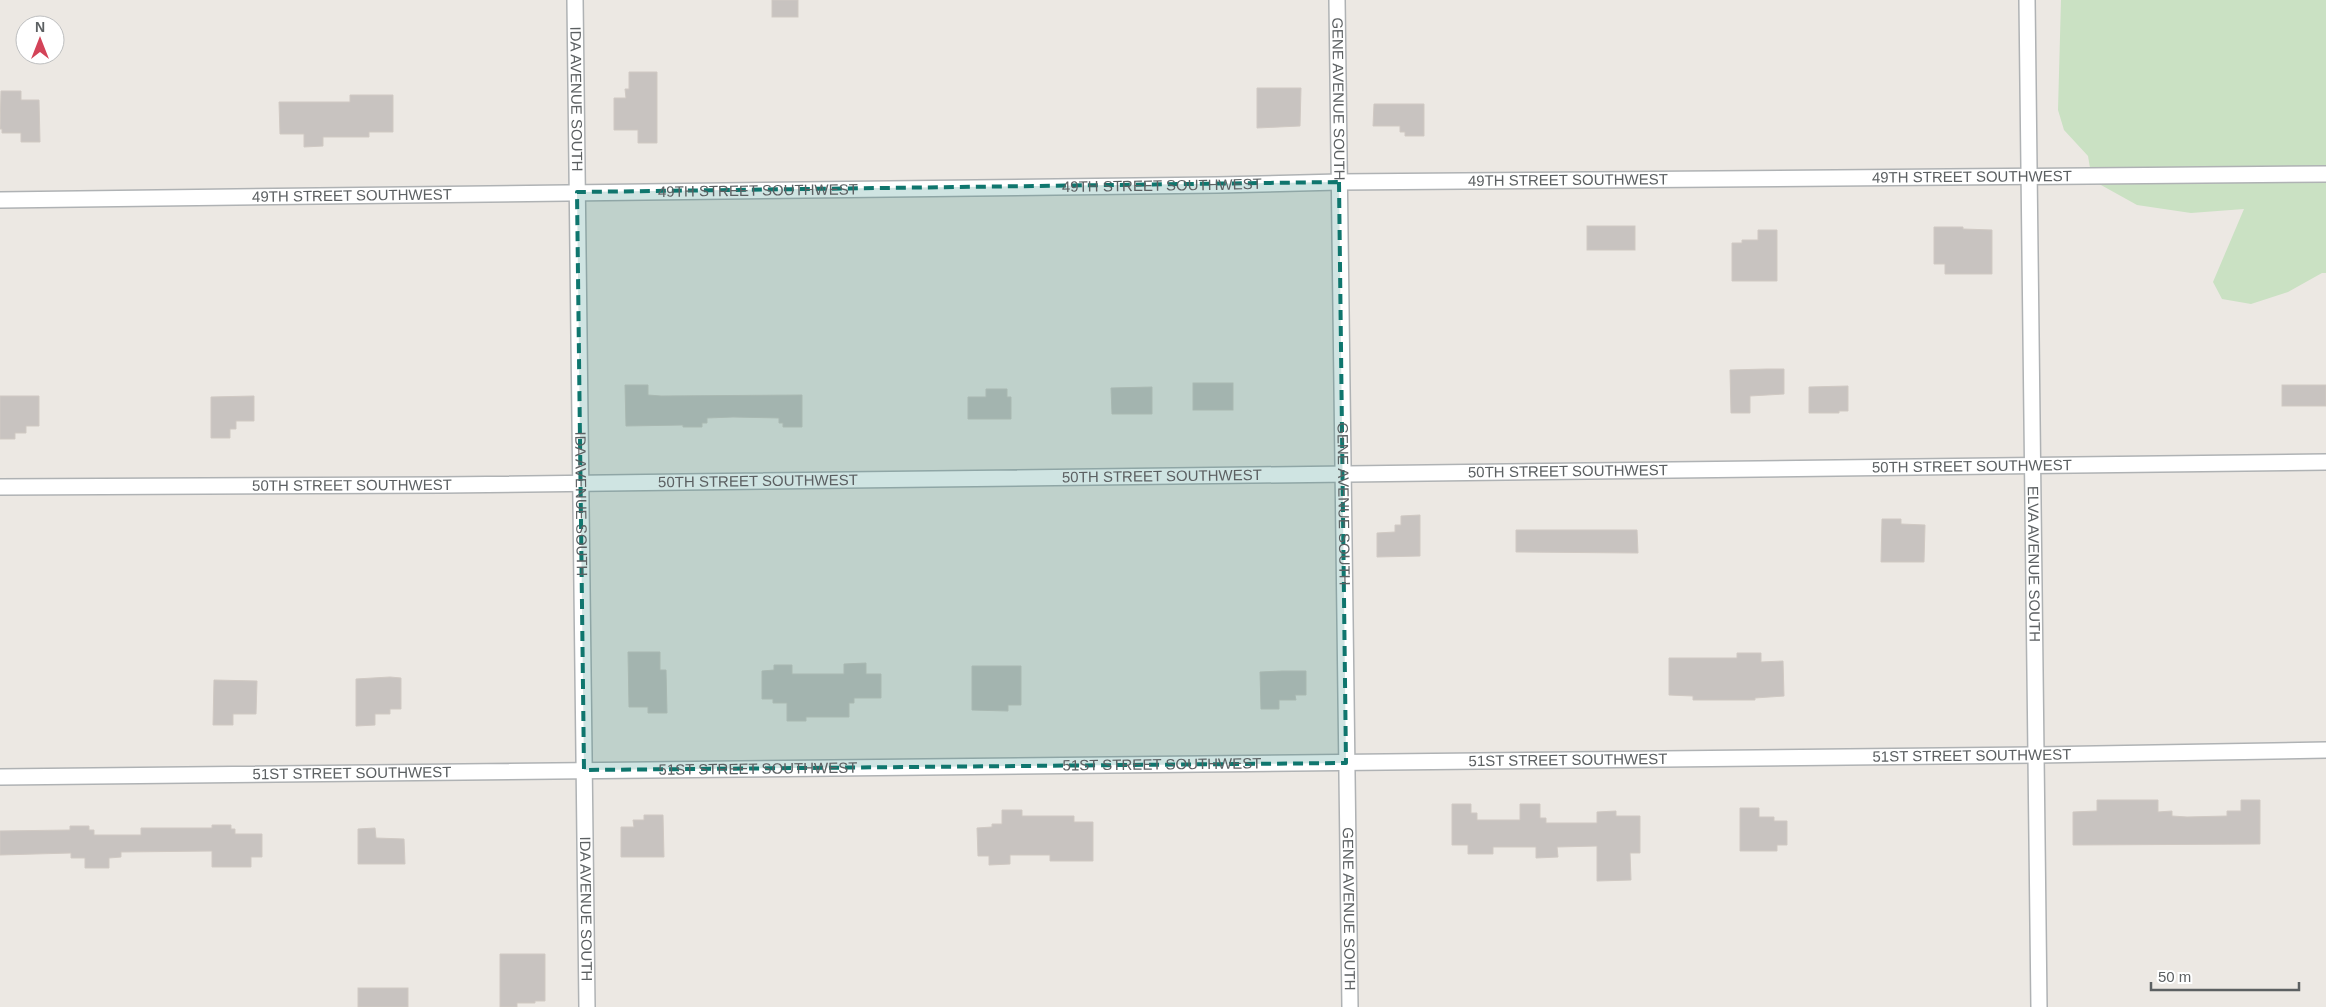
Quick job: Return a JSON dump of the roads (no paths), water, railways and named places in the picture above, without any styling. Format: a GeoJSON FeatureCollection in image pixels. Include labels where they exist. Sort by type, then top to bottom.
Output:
{"type":"FeatureCollection","features":[{"type":"Feature","properties":{"kind":"street","name":"IDA AVENUE SOUTH"},"geometry":{"type":"LineString","coordinates":[[575,0],[587,1007]]}},
{"type":"Feature","properties":{"kind":"street","name":"GENE AVENUE SOUTH"},"geometry":{"type":"LineString","coordinates":[[1337,0],[1350,1007]]}},
{"type":"Feature","properties":{"kind":"street","name":"ELVA AVENUE SOUTH"},"geometry":{"type":"LineString","coordinates":[[2028,0],[2039,1007]]}},
{"type":"Feature","properties":{"kind":"street","name":"49TH STREET SOUTHWEST"},"geometry":{"type":"LineString","coordinates":[[0,200],[1339,182],[2326,174]]}},
{"type":"Feature","properties":{"kind":"street","name":"50TH STREET SOUTHWEST"},"geometry":{"type":"LineString","coordinates":[[0,488],[2326,462]]}},
{"type":"Feature","properties":{"kind":"street","name":"51ST STREET SOUTHWEST"},"geometry":{"type":"LineString","coordinates":[[0,777],[2037,755],[2326,750]]}}]}
